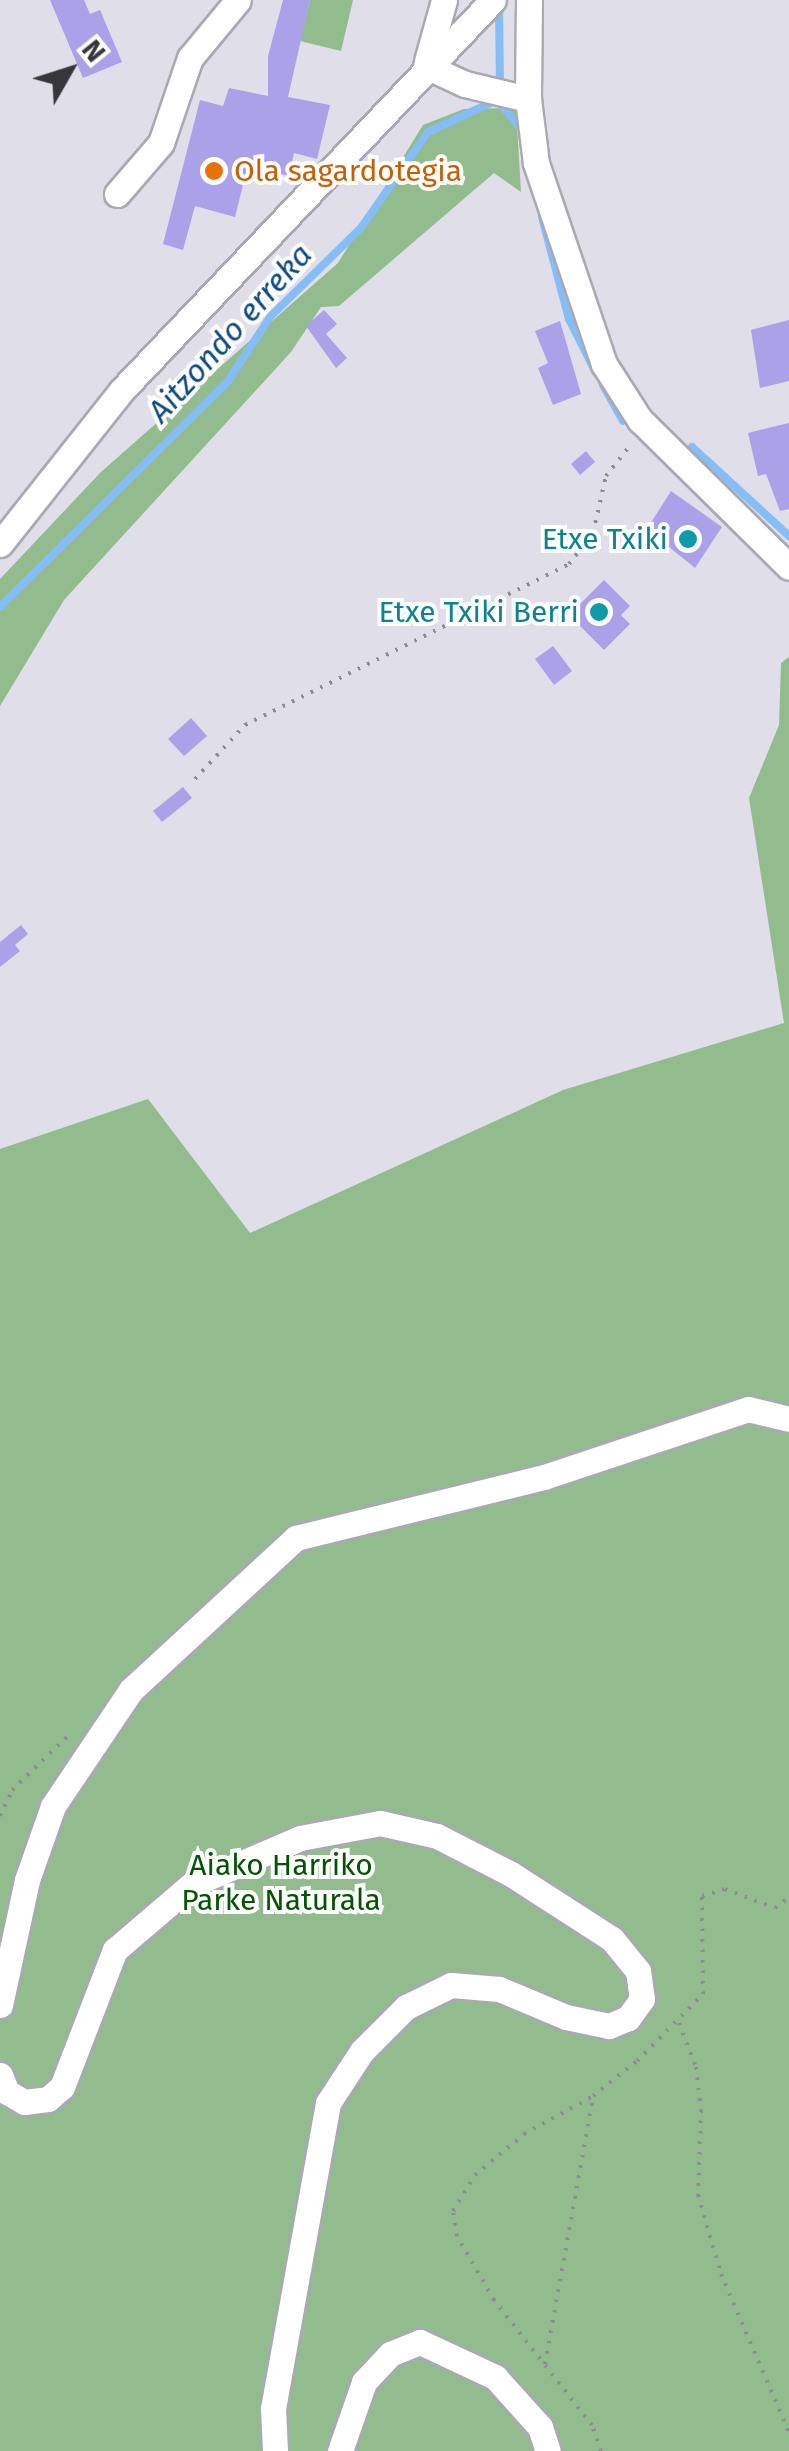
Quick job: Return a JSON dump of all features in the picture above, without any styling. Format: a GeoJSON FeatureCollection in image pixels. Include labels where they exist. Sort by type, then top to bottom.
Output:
{"type":"FeatureCollection","features":[{"type":"Feature","properties":{"kind":"street"},"geometry":{"type":"LineString","coordinates":[[117,194],[161,143],[190,58],[238,0]]}},
{"type":"Feature","properties":{"kind":"street"},"geometry":{"type":"LineString","coordinates":[[426,66],[444,0]]}},
{"type":"Feature","properties":{"kind":"street"},"geometry":{"type":"LineString","coordinates":[[530,0],[516,97],[604,364],[652,431],[789,567]]}},
{"type":"Feature","properties":{"kind":"street"},"geometry":{"type":"LineString","coordinates":[[0,544],[122,390],[488,5]]}},
{"type":"Feature","properties":{"kind":"street"},"geometry":{"type":"LineString","coordinates":[[426,66],[465,84],[516,97]]}},
{"type":"Feature","properties":{"kind":"street"},"geometry":{"type":"LineString","coordinates":[[0,2005],[27,1880],[53,1806],[131,1690],[296,1538],[544,1477],[748,1410],[789,1418]]}},
{"type":"Feature","properties":{"kind":"street"},"geometry":{"type":"LineString","coordinates":[[0,2075],[8,2092],[24,2102],[48,2098],[62,2087],[115,1950],[191,1885],[300,1838],[380,1823],[437,1836],[511,1874],[612,1939],[638,1971],[642,1998],[628,2018],[609,2026],[566,2017],[499,1989],[451,1986],[406,2007],[362,2052],[328,2103],[273,2408],[275,2451]]}},
{"type":"Feature","properties":{"kind":"street"},"geometry":{"type":"LineString","coordinates":[[340,2451],[364,2382],[390,2354],[420,2342],[495,2376],[540,2426],[548,2451]]}},
{"type":"Feature","properties":{"kind":"path"},"geometry":{"type":"LineString","coordinates":[[195,780],[245,725],[569,564],[593,533],[606,476],[652,431]]}},
{"type":"Feature","properties":{"kind":"path"},"geometry":{"type":"LineString","coordinates":[[0,1816],[12,1790],[73,1732]]}},
{"type":"Feature","properties":{"kind":"path"},"geometry":{"type":"LineString","coordinates":[[601,2451],[592,2425],[494,2300],[457,2236],[453,2211],[475,2175],[524,2134],[593,2096],[679,2024],[703,1994],[702,1896],[725,1889],[775,1908],[789,1897]]}},
{"type":"Feature","properties":{"kind":"path"},"geometry":{"type":"LineString","coordinates":[[679,2024],[696,2068],[701,2110],[698,2195],[722,2274],[789,2433]]}},
{"type":"Feature","properties":{"kind":"path"},"geometry":{"type":"LineString","coordinates":[[544,2364],[593,2096]]}},
{"type":"Feature","properties":{"kind":"green space"},"geometry":{"type":"Polygon","coordinates":[[[310,0],[353,0],[341,51],[300,41],[310,0]]]}},
{"type":"Feature","properties":{"kind":"green space"},"geometry":{"type":"Polygon","coordinates":[[[516,108],[521,192],[494,173],[339,306],[321,307],[291,352],[64,600],[0,706],[0,579],[101,472],[338,263],[423,125],[464,109],[516,108]]]}},
{"type":"Feature","properties":{"kind":"green space","name":"Aiako Harriko Parke Naturala"},"geometry":{"type":"Polygon","coordinates":[[[789,657],[789,2451],[0,2451],[0,1149],[148,1099],[250,1233],[563,1090],[784,1023],[749,798],[779,725],[781,663],[789,657]]]}},
{"type":"Feature","properties":{"kind":"building"},"geometry":{"type":"Polygon","coordinates":[[[50,0],[84,0],[90,14],[100,10],[122,62],[83,78],[50,0]]]}},
{"type":"Feature","properties":{"kind":"building","name":"Ola sagardotegia"},"geometry":{"type":"Polygon","coordinates":[[[283,0],[310,0],[288,97],[330,105],[317,159],[294,153],[289,176],[248,165],[235,217],[195,206],[183,250],[163,244],[200,100],[223,106],[229,88],[268,96],[268,56],[283,0]]]}},
{"type":"Feature","properties":{"kind":"building"},"geometry":{"type":"Polygon","coordinates":[[[324,310],[337,324],[326,334],[347,358],[336,368],[306,326],[324,310]]]}},
{"type":"Feature","properties":{"kind":"building"},"geometry":{"type":"Polygon","coordinates":[[[789,320],[789,381],[760,388],[751,330],[789,320]]]}},
{"type":"Feature","properties":{"kind":"building"},"geometry":{"type":"Polygon","coordinates":[[[560,321],[581,394],[553,405],[538,368],[548,363],[535,331],[560,321]]]}},
{"type":"Feature","properties":{"kind":"building"},"geometry":{"type":"Polygon","coordinates":[[[789,423],[789,509],[780,511],[766,474],[758,476],[748,433],[789,423]]]}},
{"type":"Feature","properties":{"kind":"building"},"geometry":{"type":"Polygon","coordinates":[[[586,451],[595,462],[580,475],[571,464],[586,451]]]}},
{"type":"Feature","properties":{"kind":"building","name":"Etxe Txiki"},"geometry":{"type":"Polygon","coordinates":[[[671,491],[722,527],[695,568],[647,529],[671,491]]]}},
{"type":"Feature","properties":{"kind":"building","name":"Etxe Txiki Berri"},"geometry":{"type":"Polygon","coordinates":[[[604,580],[630,606],[621,615],[630,624],[604,650],[569,615],[604,580]]]}},
{"type":"Feature","properties":{"kind":"building"},"geometry":{"type":"Polygon","coordinates":[[[553,646],[572,671],[554,685],[535,659],[553,646]]]}},
{"type":"Feature","properties":{"kind":"building"},"geometry":{"type":"Polygon","coordinates":[[[191,718],[207,736],[184,756],[168,739],[191,718]]]}},
{"type":"Feature","properties":{"kind":"building"},"geometry":{"type":"Polygon","coordinates":[[[183,787],[192,798],[162,822],[153,811],[183,787]]]}},
{"type":"Feature","properties":{"kind":"building"},"geometry":{"type":"Polygon","coordinates":[[[21,925],[28,934],[15,945],[20,951],[0,967],[0,942],[21,925]]]}},
{"type":"Feature","properties":{"kind":"waterway"},"geometry":{"type":"LineString","coordinates":[[499,5],[500,85]]}},
{"type":"Feature","properties":{"kind":"waterway"},"geometry":{"type":"LineString","coordinates":[[497,100],[523,131]]}},
{"type":"Feature","properties":{"kind":"waterway","name":"Aitzondo erreka"},"geometry":{"type":"LineString","coordinates":[[0,607],[228,381],[270,317],[361,228],[428,132],[497,100]]}},
{"type":"Feature","properties":{"kind":"waterway"},"geometry":{"type":"LineString","coordinates":[[542,217],[569,319],[596,373]]}},
{"type":"Feature","properties":{"kind":"waterway"},"geometry":{"type":"LineString","coordinates":[[603,385],[623,421]]}},
{"type":"Feature","properties":{"kind":"waterway"},"geometry":{"type":"LineString","coordinates":[[692,447],[789,536]]}},
{"type":"Feature","properties":{"kind":"place","name":"Ola sagardotegia"},"geometry":{"type":"Point","coordinates":[214,171]}},
{"type":"Feature","properties":{"kind":"place","name":"Etxe Txiki"},"geometry":{"type":"Point","coordinates":[688,539]}},
{"type":"Feature","properties":{"kind":"place","name":"Etxe Txiki Berri"},"geometry":{"type":"Point","coordinates":[599,612]}}]}
